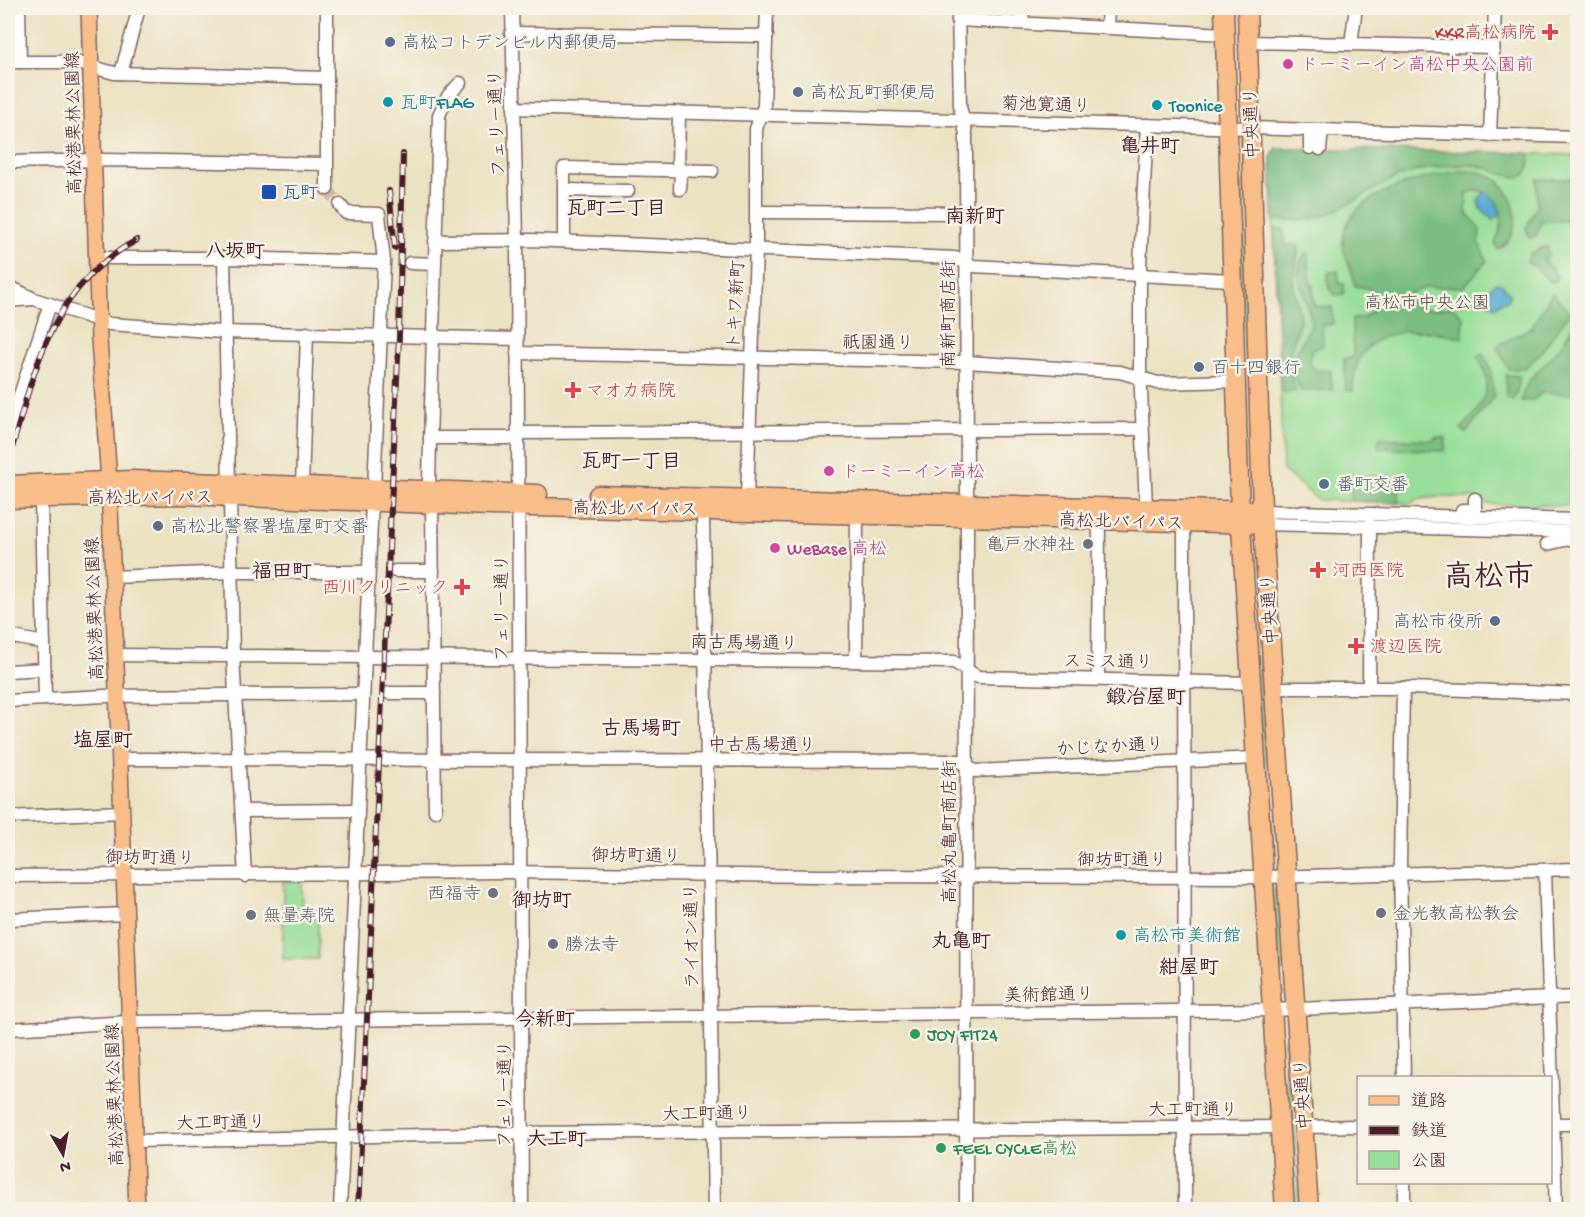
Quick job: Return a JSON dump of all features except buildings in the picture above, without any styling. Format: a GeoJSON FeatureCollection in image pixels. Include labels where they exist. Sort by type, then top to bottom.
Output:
{"type":"FeatureCollection","features":[{"type":"Feature","properties":{"kind":"highway","name":"中央通り"},"geometry":{"type":"LineString","coordinates":[[1224,8],[1240,517],[1285,1209]]}},
{"type":"Feature","properties":{"kind":"highway","name":"中央通り"},"geometry":{"type":"LineString","coordinates":[[1247,8],[1263,518],[1309,1209]]}},
{"type":"Feature","properties":{"kind":"highway","name":"高松北バイパス"},"geometry":{"type":"LineString","coordinates":[[8,485],[1184,523],[1240,517]]}},
{"type":"Feature","properties":{"kind":"highway","name":"高松北バイパス"},"geometry":{"type":"LineString","coordinates":[[230,491],[302,487],[373,495]]}},
{"type":"Feature","properties":{"kind":"highway","name":"高松北バイパス"},"geometry":{"type":"LineString","coordinates":[[8,499],[41,498],[109,488]]}},
{"type":"Feature","properties":{"kind":"highway","name":"高松北バイパス"},"geometry":{"type":"LineString","coordinates":[[518,500],[747,497],[1146,507],[1263,518]]}},
{"type":"Feature","properties":{"kind":"main road","name":"高松港栗林公園線"},"geometry":{"type":"LineString","coordinates":[[89,8],[99,320],[118,696],[137,1209]]}},
{"type":"Feature","properties":{"kind":"street"},"geometry":{"type":"LineString","coordinates":[[18,8],[21,62]]}},
{"type":"Feature","properties":{"kind":"street"},"geometry":{"type":"LineString","coordinates":[[121,73],[139,8]]}},
{"type":"Feature","properties":{"kind":"street"},"geometry":{"type":"LineString","coordinates":[[327,8],[327,189]]}},
{"type":"Feature","properties":{"kind":"street","name":"フェリー通り"},"geometry":{"type":"LineString","coordinates":[[512,8],[517,240],[522,1209]]}},
{"type":"Feature","properties":{"kind":"street","name":"トキワ新町"},"geometry":{"type":"LineString","coordinates":[[747,497],[757,212],[756,129],[764,106],[767,8]]}},
{"type":"Feature","properties":{"kind":"street"},"geometry":{"type":"LineString","coordinates":[[1022,22],[1023,8]]}},
{"type":"Feature","properties":{"kind":"street"},"geometry":{"type":"LineString","coordinates":[[1107,26],[1108,8]]}},
{"type":"Feature","properties":{"kind":"street"},"geometry":{"type":"LineString","coordinates":[[1351,43],[1356,8]]}},
{"type":"Feature","properties":{"kind":"street"},"geometry":{"type":"LineString","coordinates":[[1490,135],[1495,8]]}},
{"type":"Feature","properties":{"kind":"street"},"geometry":{"type":"LineString","coordinates":[[958,14],[1022,22],[1225,34]]}},
{"type":"Feature","properties":{"kind":"street","name":"南新町商店街"},"geometry":{"type":"LineString","coordinates":[[958,14],[960,106],[966,134],[967,493]]}},
{"type":"Feature","properties":{"kind":"street"},"geometry":{"type":"LineString","coordinates":[[511,33],[766,36]]}},
{"type":"Feature","properties":{"kind":"street"},"geometry":{"type":"LineString","coordinates":[[1248,42],[1493,47]]}},
{"type":"Feature","properties":{"kind":"street"},"geometry":{"type":"LineString","coordinates":[[8,62],[75,62],[121,73],[327,78]]}},
{"type":"Feature","properties":{"kind":"street"},"geometry":{"type":"LineString","coordinates":[[435,811],[430,438],[431,337],[439,115],[448,96],[460,83]]}},
{"type":"Feature","properties":{"kind":"street","name":"菊池寛通り"},"geometry":{"type":"LineString","coordinates":[[514,108],[1578,137]]}},
{"type":"Feature","properties":{"kind":"street"},"geometry":{"type":"LineString","coordinates":[[679,113],[680,189]]}},
{"type":"Feature","properties":{"kind":"street"},"geometry":{"type":"LineString","coordinates":[[1146,507],[1142,429],[1140,275],[1147,125]]}},
{"type":"Feature","properties":{"kind":"street"},"geometry":{"type":"LineString","coordinates":[[1315,148],[1316,130]]}},
{"type":"Feature","properties":{"kind":"street"},"geometry":{"type":"LineString","coordinates":[[8,162],[326,164]]}},
{"type":"Feature","properties":{"kind":"street"},"geometry":{"type":"LineString","coordinates":[[564,241],[564,168],[712,171]]}},
{"type":"Feature","properties":{"kind":"street"},"geometry":{"type":"LineString","coordinates":[[564,190],[628,191]]}},
{"type":"Feature","properties":{"kind":"street"},"geometry":{"type":"LineString","coordinates":[[340,205],[346,213],[379,214],[384,262],[340,1209]]}},
{"type":"Feature","properties":{"kind":"street"},"geometry":{"type":"LineString","coordinates":[[757,212],[966,213]]}},
{"type":"Feature","properties":{"kind":"street"},"geometry":{"type":"LineString","coordinates":[[435,241],[564,241],[955,258],[973,266],[1231,280]]}},
{"type":"Feature","properties":{"kind":"street"},"geometry":{"type":"LineString","coordinates":[[97,258],[384,262]]}},
{"type":"Feature","properties":{"kind":"street"},"geometry":{"type":"LineString","coordinates":[[224,258],[233,656],[241,759],[245,876]]}},
{"type":"Feature","properties":{"kind":"street"},"geometry":{"type":"LineString","coordinates":[[410,263],[434,264]]}},
{"type":"Feature","properties":{"kind":"street"},"geometry":{"type":"LineString","coordinates":[[8,286],[34,299],[110,324],[225,332],[517,339]]}},
{"type":"Feature","properties":{"kind":"street"},"geometry":{"type":"LineString","coordinates":[[8,301],[34,299]]}},
{"type":"Feature","properties":{"kind":"street"},"geometry":{"type":"LineString","coordinates":[[8,431],[50,304]]}},
{"type":"Feature","properties":{"kind":"street"},"geometry":{"type":"LineString","coordinates":[[302,487],[307,333]]}},
{"type":"Feature","properties":{"kind":"street","name":"祇園通り"},"geometry":{"type":"LineString","coordinates":[[517,353],[966,362],[1120,372],[1141,380],[1158,383],[1235,381]]}},
{"type":"Feature","properties":{"kind":"street"},"geometry":{"type":"LineString","coordinates":[[430,438],[1142,429]]}},
{"type":"Feature","properties":{"kind":"street"},"geometry":{"type":"LineString","coordinates":[[41,498],[45,699]]}},
{"type":"Feature","properties":{"kind":"street"},"geometry":{"type":"LineString","coordinates":[[1432,515],[1439,510],[1475,510],[1475,499]]}},
{"type":"Feature","properties":{"kind":"street"},"geometry":{"type":"LineString","coordinates":[[856,661],[857,514]]}},
{"type":"Feature","properties":{"kind":"street"},"geometry":{"type":"LineString","coordinates":[[1263,518],[1432,515],[1578,520]]}},
{"type":"Feature","properties":{"kind":"street","name":"ライオン通り"},"geometry":{"type":"LineString","coordinates":[[703,518],[714,1209]]}},
{"type":"Feature","properties":{"kind":"street"},"geometry":{"type":"LineString","coordinates":[[1263,518],[1578,535]]}},
{"type":"Feature","properties":{"kind":"street"},"geometry":{"type":"LineString","coordinates":[[1098,679],[1099,520]]}},
{"type":"Feature","properties":{"kind":"street"},"geometry":{"type":"LineString","coordinates":[[1184,523],[1185,1209]]}},
{"type":"Feature","properties":{"kind":"street"},"geometry":{"type":"LineString","coordinates":[[1369,687],[1370,525]]}},
{"type":"Feature","properties":{"kind":"street","name":"高松丸亀町商店街"},"geometry":{"type":"LineString","coordinates":[[966,1209],[967,526]]}},
{"type":"Feature","properties":{"kind":"street"},"geometry":{"type":"LineString","coordinates":[[1547,544],[1578,535]]}},
{"type":"Feature","properties":{"kind":"street"},"geometry":{"type":"LineString","coordinates":[[395,571],[433,571]]}},
{"type":"Feature","properties":{"kind":"street"},"geometry":{"type":"LineString","coordinates":[[112,577],[231,572],[368,572]]}},
{"type":"Feature","properties":{"kind":"street"},"geometry":{"type":"LineString","coordinates":[[8,636],[44,643]]}},
{"type":"Feature","properties":{"kind":"street","name":"南古馬場通り"},"geometry":{"type":"LineString","coordinates":[[115,655],[954,662],[966,670]]}},
{"type":"Feature","properties":{"kind":"street"},"geometry":{"type":"LineString","coordinates":[[8,671],[44,669]]}},
{"type":"Feature","properties":{"kind":"street","name":"スミス通り"},"geometry":{"type":"LineString","coordinates":[[966,670],[978,677],[1251,683]]}},
{"type":"Feature","properties":{"kind":"street"},"geometry":{"type":"LineString","coordinates":[[1275,688],[1369,687],[1578,693]]}},
{"type":"Feature","properties":{"kind":"street"},"geometry":{"type":"LineString","coordinates":[[1403,688],[1400,872],[1404,1076]]}},
{"type":"Feature","properties":{"kind":"street"},"geometry":{"type":"LineString","coordinates":[[389,693],[434,693]]}},
{"type":"Feature","properties":{"kind":"street"},"geometry":{"type":"LineString","coordinates":[[8,701],[118,696],[363,694]]}},
{"type":"Feature","properties":{"kind":"street","name":"かじなか通り"},"geometry":{"type":"LineString","coordinates":[[967,767],[975,771],[1255,758]]}},
{"type":"Feature","properties":{"kind":"street","name":"中古馬場通り"},"geometry":{"type":"LineString","coordinates":[[120,759],[959,761],[967,767]]}},
{"type":"Feature","properties":{"kind":"street"},"geometry":{"type":"LineString","coordinates":[[243,811],[358,810]]}},
{"type":"Feature","properties":{"kind":"street"},"geometry":{"type":"LineString","coordinates":[[8,818],[122,812]]}},
{"type":"Feature","properties":{"kind":"street","name":"御坊町通り"},"geometry":{"type":"LineString","coordinates":[[8,876],[124,874],[245,876],[520,872],[1264,877],[1578,869]]}},
{"type":"Feature","properties":{"kind":"street"},"geometry":{"type":"LineString","coordinates":[[1545,870],[1551,1076]]}},
{"type":"Feature","properties":{"kind":"street"},"geometry":{"type":"LineString","coordinates":[[8,919],[126,914]]}},
{"type":"Feature","properties":{"kind":"street","name":"美術館通り"},"geometry":{"type":"LineString","coordinates":[[8,1029],[130,1022],[1273,1010],[1578,997]]}},
{"type":"Feature","properties":{"kind":"street"},"geometry":{"type":"LineString","coordinates":[[1556,1209],[1552,1124],[1578,1124]]}},
{"type":"Feature","properties":{"kind":"street","name":"大工町通り"},"geometry":{"type":"LineString","coordinates":[[135,1142],[522,1133],[1280,1126]]}},
{"type":"Feature","properties":{"kind":"street"},"geometry":{"type":"LineString","coordinates":[[1304,1127],[1357,1126]]}},
{"type":"Feature","properties":{"kind":"street"},"geometry":{"type":"LineString","coordinates":[[1404,1184],[1404,1209]]}},
{"type":"Feature","properties":{"kind":"green space","name":"高松市中央公園"},"geometry":{"type":"Polygon","coordinates":[[[1276,148],[1577,155],[1577,506],[1487,504],[1483,499],[1445,497],[1427,498],[1410,503],[1318,500],[1283,470],[1271,158],[1276,148]]]}},
{"type":"Feature","properties":{"kind":"green space"},"geometry":{"type":"Polygon","coordinates":[[[1276,148],[1529,153],[1529,166],[1527,173],[1514,177],[1470,165],[1423,170],[1392,180],[1328,214],[1301,220],[1274,220],[1271,158],[1276,148]]]}},
{"type":"Feature","properties":{"kind":"green space"},"geometry":{"type":"Polygon","coordinates":[[[1460,171],[1473,171],[1492,177],[1507,192],[1515,213],[1512,233],[1507,242],[1498,249],[1495,244],[1502,224],[1496,204],[1492,198],[1481,191],[1467,193],[1466,212],[1479,228],[1478,241],[1487,261],[1463,287],[1427,287],[1407,294],[1415,304],[1427,309],[1453,307],[1464,318],[1462,338],[1425,332],[1390,335],[1375,342],[1363,353],[1356,369],[1353,391],[1346,390],[1344,359],[1353,358],[1352,319],[1363,318],[1371,313],[1374,300],[1369,288],[1355,286],[1343,247],[1347,224],[1371,199],[1388,190],[1407,183],[1460,171]]]}},
{"type":"Feature","properties":{"kind":"green space"},"geometry":{"type":"Polygon","coordinates":[[[1537,179],[1577,179],[1577,221],[1541,221],[1536,236],[1530,238],[1526,228],[1537,206],[1537,179]]]}},
{"type":"Feature","properties":{"kind":"green space"},"geometry":{"type":"Polygon","coordinates":[[[1243,181],[1249,347],[1244,349],[1238,191],[1243,181]]]}},
{"type":"Feature","properties":{"kind":"green space"},"geometry":{"type":"Polygon","coordinates":[[[1274,229],[1284,229],[1285,245],[1299,245],[1293,281],[1300,320],[1287,363],[1296,391],[1281,392],[1274,229]]]}},
{"type":"Feature","properties":{"kind":"green space"},"geometry":{"type":"Polygon","coordinates":[[[1547,247],[1548,254],[1544,261],[1558,276],[1554,281],[1550,282],[1536,267],[1527,262],[1530,254],[1547,247]]]}},
{"type":"Feature","properties":{"kind":"green space"},"geometry":{"type":"Polygon","coordinates":[[[1308,252],[1314,306],[1332,307],[1333,324],[1322,325],[1323,345],[1311,351],[1309,361],[1315,370],[1331,371],[1332,390],[1301,391],[1295,375],[1294,357],[1311,325],[1311,316],[1299,278],[1299,268],[1308,252]]]}},
{"type":"Feature","properties":{"kind":"green space"},"geometry":{"type":"Polygon","coordinates":[[[1338,271],[1339,283],[1344,284],[1344,294],[1335,295],[1328,286],[1328,272],[1338,271]]]}},
{"type":"Feature","properties":{"kind":"green space"},"geometry":{"type":"Polygon","coordinates":[[[1552,293],[1570,312],[1542,351],[1525,368],[1508,369],[1497,346],[1532,327],[1552,293]]]}},
{"type":"Feature","properties":{"kind":"green space"},"geometry":{"type":"Polygon","coordinates":[[[1577,318],[1577,394],[1542,393],[1533,400],[1521,401],[1527,385],[1555,354],[1577,318]]]}},
{"type":"Feature","properties":{"kind":"green space"},"geometry":{"type":"Polygon","coordinates":[[[1482,353],[1490,366],[1494,396],[1466,433],[1461,429],[1480,405],[1486,386],[1483,367],[1477,357],[1482,353]]]}},
{"type":"Feature","properties":{"kind":"green space"},"geometry":{"type":"Polygon","coordinates":[[[1506,375],[1519,376],[1517,392],[1512,400],[1506,396],[1506,375]]]}},
{"type":"Feature","properties":{"kind":"green space"},"geometry":{"type":"Polygon","coordinates":[[[1435,437],[1446,438],[1445,451],[1379,448],[1379,438],[1434,440],[1435,437]]]}},
{"type":"Feature","properties":{"kind":"green space"},"geometry":{"type":"Polygon","coordinates":[[[1346,475],[1399,479],[1399,503],[1351,501],[1351,482],[1346,481],[1346,475]]]}},
{"type":"Feature","properties":{"kind":"green space"},"geometry":{"type":"Polygon","coordinates":[[[1262,637],[1274,856],[1270,858],[1258,673],[1262,637]]]}},
{"type":"Feature","properties":{"kind":"green space"},"geometry":{"type":"Polygon","coordinates":[[[283,881],[302,881],[303,910],[318,911],[318,959],[283,959],[283,881]]]}},
{"type":"Feature","properties":{"kind":"green space"},"geometry":{"type":"Polygon","coordinates":[[[1276,889],[1283,972],[1278,974],[1272,890],[1276,889]]]}},
{"type":"Feature","properties":{"kind":"green space"},"geometry":{"type":"Polygon","coordinates":[[[1284,1039],[1288,1040],[1300,1209],[1294,1209],[1284,1039]]]}},
{"type":"Feature","properties":{"kind":"water"},"geometry":{"type":"Polygon","coordinates":[[[1485,192],[1496,201],[1501,214],[1493,220],[1480,208],[1478,200],[1485,192]]]}},
{"type":"Feature","properties":{"kind":"water"},"geometry":{"type":"Polygon","coordinates":[[[1495,283],[1501,284],[1510,294],[1507,301],[1500,302],[1496,308],[1488,301],[1487,291],[1495,283]]]}},
{"type":"Feature","properties":{"kind":"tunnel"},"geometry":{"type":"LineString","coordinates":[[327,189],[340,205]]}},
{"type":"Feature","properties":{"kind":"railway"},"geometry":{"type":"LineString","coordinates":[[358,1210],[399,337],[403,154]]}},
{"type":"Feature","properties":{"kind":"railway"},"geometry":{"type":"LineString","coordinates":[[389,191],[395,248]]}},
{"type":"Feature","properties":{"kind":"railway"},"geometry":{"type":"LineString","coordinates":[[8,462],[37,366],[64,308],[83,283],[107,260],[137,240]]}},
{"type":"Feature","properties":{"kind":"place","name":"KKR高松病院"},"geometry":{"type":"Point","coordinates":[1550,32]}},
{"type":"Feature","properties":{"kind":"place","name":"高松コトデンビル内郵便局"},"geometry":{"type":"Point","coordinates":[390,42]}},
{"type":"Feature","properties":{"kind":"place","name":"ドーミーイン高松中央公園前"},"geometry":{"type":"Point","coordinates":[1288,64]}},
{"type":"Feature","properties":{"kind":"place","name":"高松瓦町郵便局"},"geometry":{"type":"Point","coordinates":[798,92]}},
{"type":"Feature","properties":{"kind":"place","name":"瓦町FLAG"},"geometry":{"type":"Point","coordinates":[388,102]}},
{"type":"Feature","properties":{"kind":"place","name":"Toonice"},"geometry":{"type":"Point","coordinates":[1157,105]}},
{"type":"Feature","properties":{"kind":"place","name":"瓦町"},"geometry":{"type":"Point","coordinates":[269,192]}},
{"type":"Feature","properties":{"kind":"place","name":"百十四銀行"},"geometry":{"type":"Point","coordinates":[1199,367]}},
{"type":"Feature","properties":{"kind":"place","name":"マオカ病院"},"geometry":{"type":"Point","coordinates":[573,390]}},
{"type":"Feature","properties":{"kind":"place","name":"ドーミーイン高松"},"geometry":{"type":"Point","coordinates":[829,471]}},
{"type":"Feature","properties":{"kind":"place","name":"番町交番"},"geometry":{"type":"Point","coordinates":[1324,484]}},
{"type":"Feature","properties":{"kind":"place","name":"高松北警察署塩屋町交番"},"geometry":{"type":"Point","coordinates":[158,526]}},
{"type":"Feature","properties":{"kind":"place","name":"亀戸水神社"},"geometry":{"type":"Point","coordinates":[1088,544]}},
{"type":"Feature","properties":{"kind":"place","name":"WeBase 高松"},"geometry":{"type":"Point","coordinates":[775,548]}},
{"type":"Feature","properties":{"kind":"place","name":"河西医院"},"geometry":{"type":"Point","coordinates":[1318,570]}},
{"type":"Feature","properties":{"kind":"place","name":"西川クリニック"},"geometry":{"type":"Point","coordinates":[462,587]}},
{"type":"Feature","properties":{"kind":"place","name":"高松市役所"},"geometry":{"type":"Point","coordinates":[1495,621]}},
{"type":"Feature","properties":{"kind":"place","name":"渡辺医院"},"geometry":{"type":"Point","coordinates":[1356,646]}},
{"type":"Feature","properties":{"kind":"place","name":"西福寺"},"geometry":{"type":"Point","coordinates":[493,893]}},
{"type":"Feature","properties":{"kind":"place","name":"金光教高松教会"},"geometry":{"type":"Point","coordinates":[1381,913]}},
{"type":"Feature","properties":{"kind":"place","name":"無量寿院"},"geometry":{"type":"Point","coordinates":[251,915]}},
{"type":"Feature","properties":{"kind":"place","name":"高松市美術館"},"geometry":{"type":"Point","coordinates":[1121,935]}},
{"type":"Feature","properties":{"kind":"place","name":"勝法寺"},"geometry":{"type":"Point","coordinates":[553,944]}},
{"type":"Feature","properties":{"kind":"place","name":"JOY FIT24"},"geometry":{"type":"Point","coordinates":[915,1034]}},
{"type":"Feature","properties":{"kind":"place","name":"FEEL CYCLE高松"},"geometry":{"type":"Point","coordinates":[941,1148]}},
{"type":"Feature","properties":{"kind":"district","name":"亀井町"},"geometry":{"type":"Point","coordinates":[1150,145]}},
{"type":"Feature","properties":{"kind":"district","name":"瓦町二丁目"},"geometry":{"type":"Point","coordinates":[616,207]}},
{"type":"Feature","properties":{"kind":"district","name":"南新町"},"geometry":{"type":"Point","coordinates":[975,215]}},
{"type":"Feature","properties":{"kind":"district","name":"八坂町"},"geometry":{"type":"Point","coordinates":[235,250]}},
{"type":"Feature","properties":{"kind":"district","name":"瓦町一丁目"},"geometry":{"type":"Point","coordinates":[631,460]}},
{"type":"Feature","properties":{"kind":"district","name":"福田町"},"geometry":{"type":"Point","coordinates":[282,570]}},
{"type":"Feature","properties":{"kind":"district","name":"高松市"},"geometry":{"type":"Point","coordinates":[1489,575]}},
{"type":"Feature","properties":{"kind":"district","name":"鍛冶屋町"},"geometry":{"type":"Point","coordinates":[1146,696]}},
{"type":"Feature","properties":{"kind":"district","name":"古馬場町"},"geometry":{"type":"Point","coordinates":[641,727]}},
{"type":"Feature","properties":{"kind":"district","name":"塩屋町"},"geometry":{"type":"Point","coordinates":[103,739]}},
{"type":"Feature","properties":{"kind":"district","name":"御坊町"},"geometry":{"type":"Point","coordinates":[542,899]}},
{"type":"Feature","properties":{"kind":"district","name":"丸亀町"},"geometry":{"type":"Point","coordinates":[961,940]}},
{"type":"Feature","properties":{"kind":"district","name":"紺屋町"},"geometry":{"type":"Point","coordinates":[1189,966]}},
{"type":"Feature","properties":{"kind":"district","name":"今新町"},"geometry":{"type":"Point","coordinates":[545,1018]}},
{"type":"Feature","properties":{"kind":"district","name":"大工町"},"geometry":{"type":"Point","coordinates":[557,1138]}}]}
